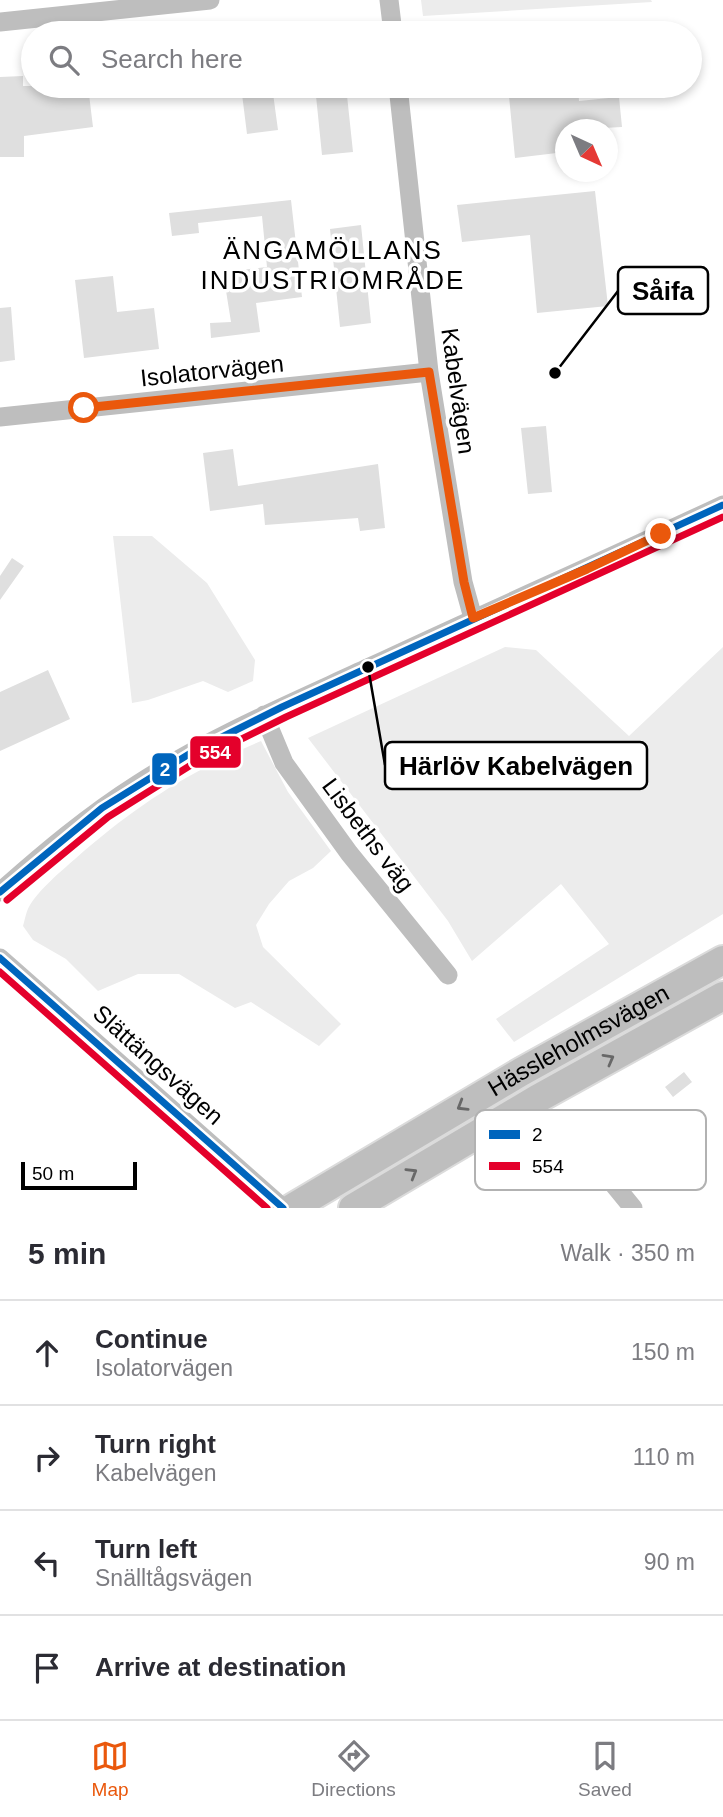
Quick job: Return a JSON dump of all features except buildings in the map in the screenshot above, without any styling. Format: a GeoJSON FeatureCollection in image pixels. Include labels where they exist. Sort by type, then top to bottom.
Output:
{"type":"FeatureCollection","features":[{"type":"Feature","properties":{"kind":"highway"},"geometry":{"type":"LineString","coordinates":[[645,1003],[723,948]]}},
{"type":"Feature","properties":{"kind":"highway","name":"Hässleholmsvägen"},"geometry":{"type":"LineString","coordinates":[[292,1208],[521,1072],[723,960]]}},
{"type":"Feature","properties":{"kind":"highway","name":"Hässleholmsvägen"},"geometry":{"type":"LineString","coordinates":[[518,1110],[723,996]]}},
{"type":"Feature","properties":{"kind":"highway","name":"Hässleholmsvägen"},"geometry":{"type":"LineString","coordinates":[[353,1208],[475,1136]]}},
{"type":"Feature","properties":{"kind":"street"},"geometry":{"type":"LineString","coordinates":[[0,22],[210,0]]}},
{"type":"Feature","properties":{"kind":"street"},"geometry":{"type":"LineString","coordinates":[[389,0],[392,21]]}},
{"type":"Feature","properties":{"kind":"street","name":"Kabelvägen"},"geometry":{"type":"LineString","coordinates":[[399,98],[429,372],[464,582],[473,618]]}},
{"type":"Feature","properties":{"kind":"street","name":"Isolatorvägen"},"geometry":{"type":"LineString","coordinates":[[0,417],[429,372]]}},
{"type":"Feature","properties":{"kind":"street"},"geometry":{"type":"LineString","coordinates":[[0,892],[75,829],[138,784],[191,752],[264,715],[723,505]]}},
{"type":"Feature","properties":{"kind":"street","name":"Lisbeths väg"},"geometry":{"type":"LineString","coordinates":[[264,715],[284,763],[390,906],[448,975]]}},
{"type":"Feature","properties":{"kind":"street","name":"Slättängsvägen"},"geometry":{"type":"LineString","coordinates":[[0,958],[283,1208]]}},
{"type":"Feature","properties":{"kind":"street"},"geometry":{"type":"LineString","coordinates":[[618,1190],[633,1208]]}},
{"type":"Feature","properties":{"kind":"shaded area"},"geometry":{"type":"Polygon","coordinates":[[[421,0],[651,0],[652,2],[423,16],[421,0]]]}},
{"type":"Feature","properties":{"kind":"shaded area"},"geometry":{"type":"Polygon","coordinates":[[[113,536],[152,536],[207,583],[255,660],[253,681],[228,692],[203,681],[132,703],[113,536]]]}},
{"type":"Feature","properties":{"kind":"shaded area"},"geometry":{"type":"Polygon","coordinates":[[[505,647],[536,650],[629,736],[723,647],[723,914],[514,1042],[496,1019],[609,944],[561,884],[472,961],[448,921],[308,738],[505,647]]]}},
{"type":"Feature","properties":{"kind":"shaded area"},"geometry":{"type":"Polygon","coordinates":[[[261,741],[288,792],[331,851],[313,868],[289,881],[269,904],[256,925],[263,947],[341,1024],[319,1046],[251,1002],[235,1008],[179,974],[138,974],[98,991],[66,959],[33,940],[23,926],[34,899],[97,840],[186,778],[261,741]]]}},
{"type":"Feature","properties":{"kind":"transit line","name":"2"},"geometry":{"type":"LineString","coordinates":[[0,892],[102,808],[194,751],[282,707],[723,505]]}},
{"type":"Feature","properties":{"kind":"transit line","name":"554"},"geometry":{"type":"LineString","coordinates":[[7,900],[108,817],[199,760],[286,717],[723,517]]}},
{"type":"Feature","properties":{"kind":"transit line","name":"2"},"geometry":{"type":"LineString","coordinates":[[0,958],[283,1208]]}},
{"type":"Feature","properties":{"kind":"transit line","name":"554"},"geometry":{"type":"LineString","coordinates":[[0,972],[267,1208]]}},
{"type":"Feature","properties":{"kind":"place","name":"Såifa"},"geometry":{"type":"Point","coordinates":[555,373]}},
{"type":"Feature","properties":{"kind":"place","name":"Härlöv Kabelvägen"},"geometry":{"type":"Point","coordinates":[368,667]}},
{"type":"Feature","properties":{"kind":"district","name":"ÄNGAMÖLLANS INDUSTRIOMRÅDE"},"geometry":{"type":"Point","coordinates":[333,265]}},
{"type":"Feature","properties":{"kind":"route"},"geometry":{"type":"LineString","coordinates":[[84,408],[429,372],[464,582],[473,618],[661,534]]}}]}
